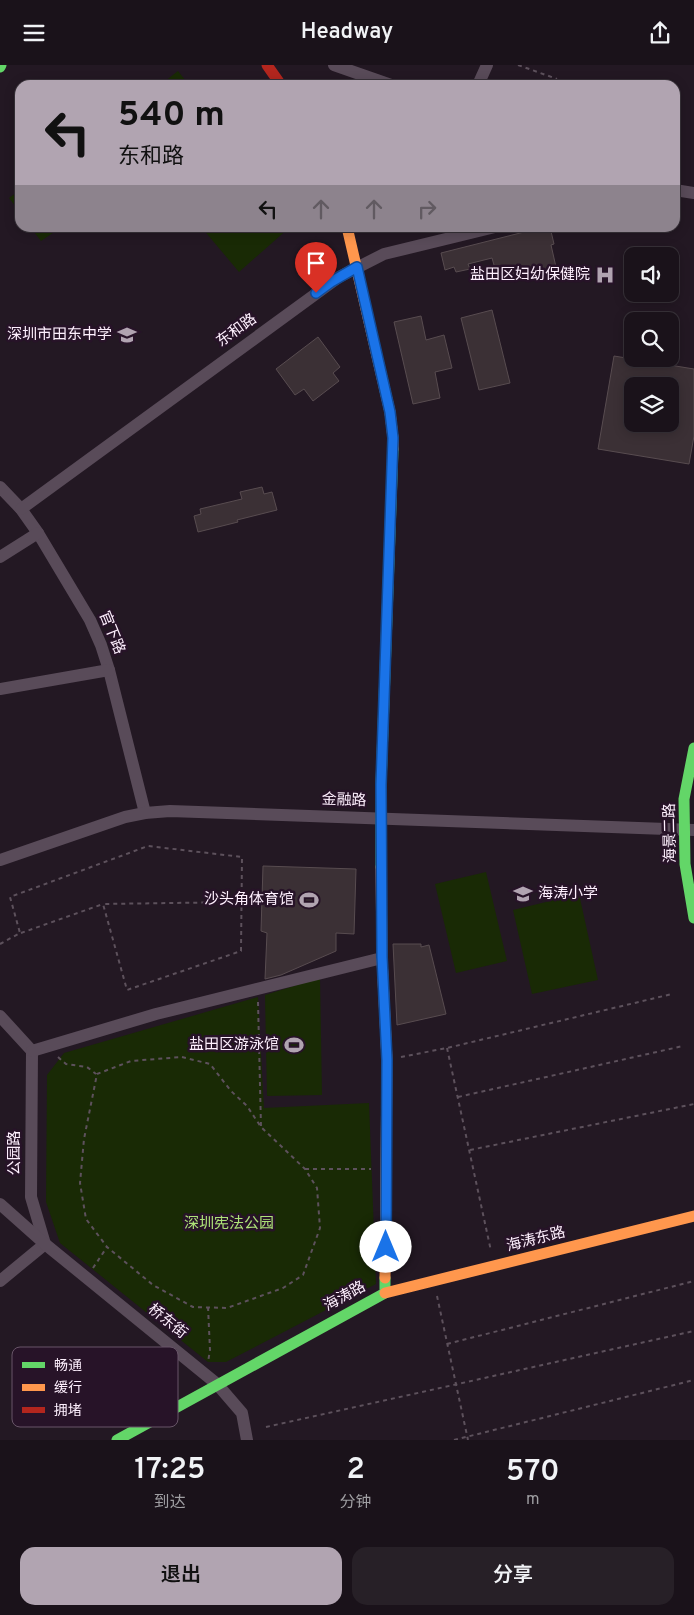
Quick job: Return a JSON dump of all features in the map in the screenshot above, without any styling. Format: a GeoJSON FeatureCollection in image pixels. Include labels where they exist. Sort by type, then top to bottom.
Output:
{"type":"FeatureCollection","features":[{"type":"Feature","properties":{"kind":"street"},"geometry":{"type":"LineString","coordinates":[[267,65],[278,80]]}},
{"type":"Feature","properties":{"kind":"street"},"geometry":{"type":"LineString","coordinates":[[334,65],[377,80]]}},
{"type":"Feature","properties":{"kind":"street"},"geometry":{"type":"LineString","coordinates":[[480,80],[487,65]]}},
{"type":"Feature","properties":{"kind":"street"},"geometry":{"type":"LineString","coordinates":[[680,191],[694,193]]}},
{"type":"Feature","properties":{"kind":"street","name":"海涛路"},"geometry":{"type":"LineString","coordinates":[[178,1406],[385,1293],[387,1060],[382,957],[381,785],[393,438],[390,412],[349,232]]}},
{"type":"Feature","properties":{"kind":"street","name":"东和路"},"geometry":{"type":"LineString","coordinates":[[21,509],[331,282],[384,254],[474,232]]}},
{"type":"Feature","properties":{"kind":"street","name":"官下路"},"geometry":{"type":"LineString","coordinates":[[0,487],[21,509],[38,533],[90,620],[101,645],[145,813]]}},
{"type":"Feature","properties":{"kind":"street"},"geometry":{"type":"LineString","coordinates":[[0,557],[38,533]]}},
{"type":"Feature","properties":{"kind":"street"},"geometry":{"type":"LineString","coordinates":[[0,689],[108,670]]}},
{"type":"Feature","properties":{"kind":"street","name":"海景二路"},"geometry":{"type":"LineString","coordinates":[[694,748],[684,799],[690,830],[685,864],[694,917]]}},
{"type":"Feature","properties":{"kind":"street","name":"金融路"},"geometry":{"type":"LineString","coordinates":[[0,860],[125,817],[145,813],[177,811],[690,830]]}},
{"type":"Feature","properties":{"kind":"street"},"geometry":{"type":"LineString","coordinates":[[0,1015],[32,1051],[156,1014],[382,957]]}},
{"type":"Feature","properties":{"kind":"street","name":"公园路"},"geometry":{"type":"LineString","coordinates":[[32,1051],[32,1197],[45,1244]]}},
{"type":"Feature","properties":{"kind":"street","name":"桥东街"},"geometry":{"type":"LineString","coordinates":[[0,1204],[45,1244],[172,1347]]}},
{"type":"Feature","properties":{"kind":"street","name":"海涛东路"},"geometry":{"type":"LineString","coordinates":[[385,1293],[694,1216]]}},
{"type":"Feature","properties":{"kind":"street"},"geometry":{"type":"LineString","coordinates":[[0,1281],[45,1244]]}},
{"type":"Feature","properties":{"kind":"street","name":"桥东街"},"geometry":{"type":"LineString","coordinates":[[178,1352],[217,1384],[242,1413],[247,1440]]}},
{"type":"Feature","properties":{"kind":"street","name":"海涛路"},"geometry":{"type":"LineString","coordinates":[[117,1440],[140,1427]]}},
{"type":"Feature","properties":{"kind":"path"},"geometry":{"type":"LineString","coordinates":[[518,65],[557,79]]}},
{"type":"Feature","properties":{"kind":"path"},"geometry":{"type":"LineString","coordinates":[[20,933],[10,897],[148,846],[242,857],[241,951],[127,990],[103,904]]}},
{"type":"Feature","properties":{"kind":"path"},"geometry":{"type":"LineString","coordinates":[[0,944],[20,933],[103,904],[241,902]]}},
{"type":"Feature","properties":{"kind":"path"},"geometry":{"type":"LineString","coordinates":[[258,989],[261,1127]]}},
{"type":"Feature","properties":{"kind":"path"},"geometry":{"type":"LineString","coordinates":[[387,1060],[447,1048],[672,994]]}},
{"type":"Feature","properties":{"kind":"path"},"geometry":{"type":"LineString","coordinates":[[458,1097],[683,1046]]}},
{"type":"Feature","properties":{"kind":"path"},"geometry":{"type":"LineString","coordinates":[[47,1047],[66,1064],[86,1067],[97,1074]]}},
{"type":"Feature","properties":{"kind":"path"},"geometry":{"type":"LineString","coordinates":[[447,1048],[495,1265]]}},
{"type":"Feature","properties":{"kind":"path"},"geometry":{"type":"LineString","coordinates":[[182,1057],[210,1063],[231,1091],[247,1106],[261,1127],[305,1169],[317,1188],[320,1228],[303,1275],[284,1288],[227,1307],[193,1307],[153,1285],[107,1247],[86,1219],[80,1183],[84,1139],[97,1074],[131,1061],[182,1057]]}},
{"type":"Feature","properties":{"kind":"path"},"geometry":{"type":"LineString","coordinates":[[470,1150],[694,1104]]}},
{"type":"Feature","properties":{"kind":"path"},"geometry":{"type":"LineString","coordinates":[[305,1169],[386,1169]]}},
{"type":"Feature","properties":{"kind":"path"},"geometry":{"type":"LineString","coordinates":[[87,1278],[107,1247]]}},
{"type":"Feature","properties":{"kind":"path"},"geometry":{"type":"LineString","coordinates":[[434,1280],[468,1438]]}},
{"type":"Feature","properties":{"kind":"path"},"geometry":{"type":"LineString","coordinates":[[447,1344],[694,1281]]}},
{"type":"Feature","properties":{"kind":"path"},"geometry":{"type":"LineString","coordinates":[[202,1371],[208,1362],[210,1350],[208,1307]]}},
{"type":"Feature","properties":{"kind":"path"},"geometry":{"type":"LineString","coordinates":[[266,1427],[694,1331]]}},
{"type":"Feature","properties":{"kind":"path"},"geometry":{"type":"LineString","coordinates":[[454,1440],[694,1380]]}},
{"type":"Feature","properties":{"kind":"green space"},"geometry":{"type":"Polygon","coordinates":[[[178,71],[185,80],[166,80],[178,71]]]}},
{"type":"Feature","properties":{"kind":"green space"},"geometry":{"type":"Polygon","coordinates":[[[15,194],[15,206],[9,198],[15,194]]]}},
{"type":"Feature","properties":{"kind":"green space"},"geometry":{"type":"Polygon","coordinates":[[[34,232],[54,232],[41,241],[34,232]]]}},
{"type":"Feature","properties":{"kind":"green space"},"geometry":{"type":"Polygon","coordinates":[[[205,232],[284,232],[239,272],[205,232]]]}},
{"type":"Feature","properties":{"kind":"green space"},"geometry":{"type":"Polygon","coordinates":[[[486,872],[507,961],[456,973],[435,884],[486,872]]]}},
{"type":"Feature","properties":{"kind":"green space"},"geometry":{"type":"Polygon","coordinates":[[[579,894],[598,980],[532,994],[513,910],[579,894]]]}},
{"type":"Feature","properties":{"kind":"green space","name":"盐田区游泳馆"},"geometry":{"type":"Polygon","coordinates":[[[320,978],[322,1095],[267,1096],[265,995],[320,978]]]}},
{"type":"Feature","properties":{"kind":"green space","name":"深圳宪法公园"},"geometry":{"type":"Polygon","coordinates":[[[258,997],[264,1108],[369,1103],[376,1284],[226,1362],[208,1362],[60,1243],[46,1202],[47,1075],[64,1053],[258,997]]]}},
{"type":"Feature","properties":{"kind":"building"},"geometry":{"type":"Polygon","coordinates":[[[524,232],[551,232],[554,244],[551,245],[556,267],[498,279],[492,258],[468,264],[470,269],[456,272],[454,267],[445,270],[441,253],[524,232]]]}},
{"type":"Feature","properties":{"kind":"building"},"geometry":{"type":"Polygon","coordinates":[[[492,310],[510,383],[479,390],[461,318],[492,310]]]}},
{"type":"Feature","properties":{"kind":"building"},"geometry":{"type":"Polygon","coordinates":[[[421,316],[426,340],[444,335],[452,368],[435,372],[440,398],[413,404],[394,322],[421,316]]]}},
{"type":"Feature","properties":{"kind":"building"},"geometry":{"type":"Polygon","coordinates":[[[318,337],[340,367],[333,373],[339,381],[313,401],[304,389],[295,395],[276,369],[318,337]]]}},
{"type":"Feature","properties":{"kind":"building"},"geometry":{"type":"Polygon","coordinates":[[[614,356],[624,358],[624,367],[679,367],[694,369],[694,436],[689,464],[598,449],[614,356]]]}},
{"type":"Feature","properties":{"kind":"building"},"geometry":{"type":"Polygon","coordinates":[[[262,487],[264,494],[272,492],[277,510],[198,532],[194,516],[201,514],[200,509],[242,499],[240,492],[262,487]]]}},
{"type":"Feature","properties":{"kind":"building","name":"沙头角体育馆"},"geometry":{"type":"Polygon","coordinates":[[[263,866],[356,869],[354,934],[336,933],[336,951],[281,975],[265,979],[267,933],[261,931],[263,866]]]}},
{"type":"Feature","properties":{"kind":"building"},"geometry":{"type":"Polygon","coordinates":[[[393,944],[421,944],[421,947],[429,945],[446,1014],[397,1025],[393,944]]]}},
{"type":"Feature","properties":{"kind":"traffic: fast"},"geometry":{"type":"LineString","coordinates":[[381,867],[381,785],[393,449]]}},
{"type":"Feature","properties":{"kind":"traffic: fast"},"geometry":{"type":"LineString","coordinates":[[694,748],[684,799],[685,864],[694,918]]}},
{"type":"Feature","properties":{"kind":"traffic: fast"},"geometry":{"type":"LineString","coordinates":[[178,1407],[385,1293],[385,1278]]}},
{"type":"Feature","properties":{"kind":"traffic: fast"},"geometry":{"type":"LineString","coordinates":[[117,1440],[141,1427]]}},
{"type":"Feature","properties":{"kind":"traffic: slow"},"geometry":{"type":"LineString","coordinates":[[348,232],[390,412],[393,449]]}},
{"type":"Feature","properties":{"kind":"traffic: slow"},"geometry":{"type":"LineString","coordinates":[[381,867],[382,958],[387,1060],[385,1278]]}},
{"type":"Feature","properties":{"kind":"traffic: slow"},"geometry":{"type":"LineString","coordinates":[[385,1293],[694,1216]]}},
{"type":"Feature","properties":{"kind":"traffic: jam"},"geometry":{"type":"LineString","coordinates":[[267,65],[278,80]]}},
{"type":"Feature","properties":{"kind":"place","name":"盐田区妇幼保健院"},"geometry":{"type":"Point","coordinates":[605,275]}},
{"type":"Feature","properties":{"kind":"place","name":"深圳市田东中学"},"geometry":{"type":"Point","coordinates":[127,335]}},
{"type":"Feature","properties":{"kind":"place","name":"海涛小学"},"geometry":{"type":"Point","coordinates":[523,894]}},
{"type":"Feature","properties":{"kind":"place","name":"沙头角体育馆"},"geometry":{"type":"Point","coordinates":[309,900]}},
{"type":"Feature","properties":{"kind":"place","name":"盐田区游泳馆"},"geometry":{"type":"Point","coordinates":[294,1045]}},
{"type":"Feature","properties":{"kind":"route"},"geometry":{"type":"LineString","coordinates":[[316,293],[357,267],[390,412],[393,438],[381,785],[382,957],[387,1060],[386,1247]]}}]}
